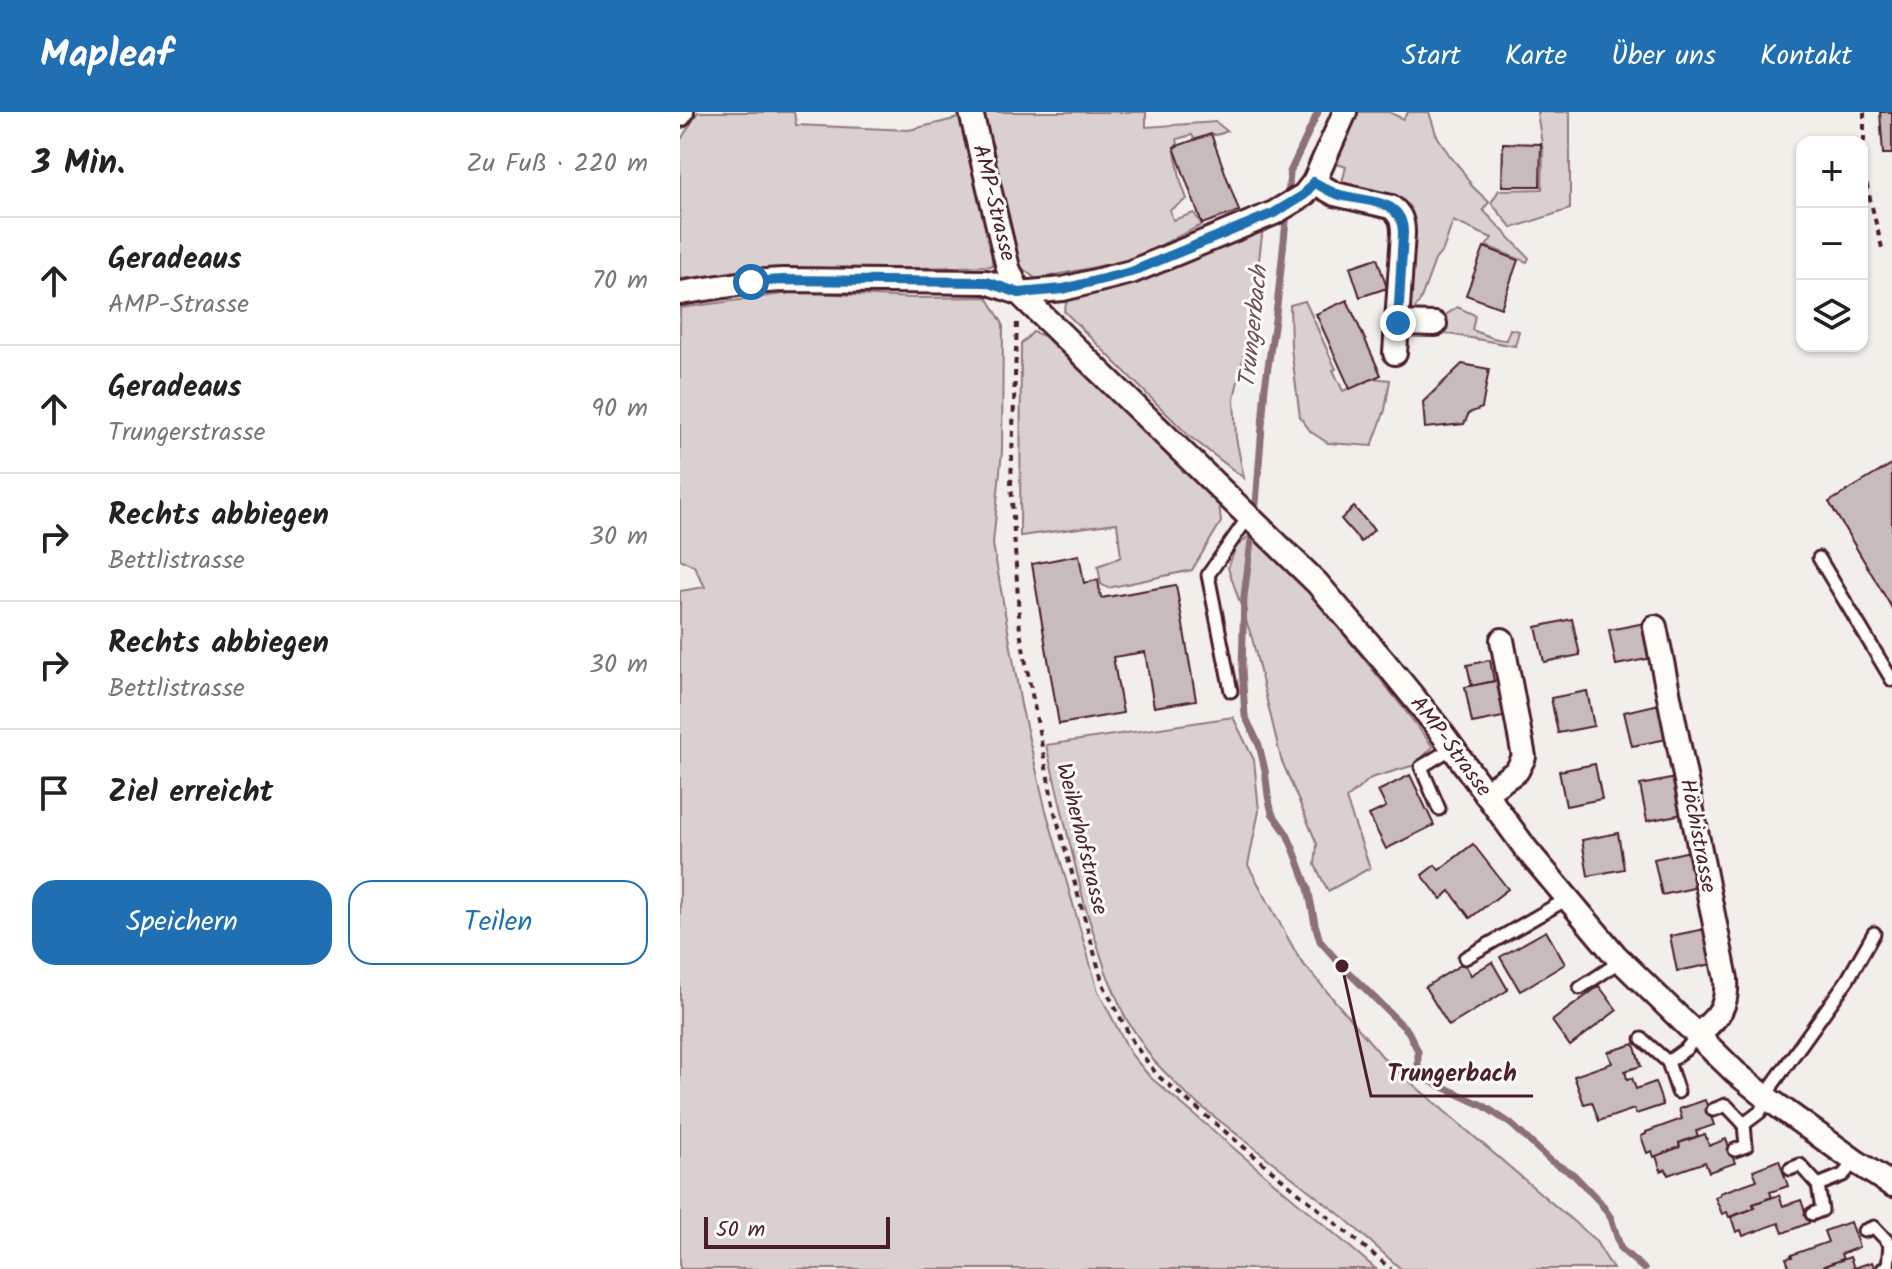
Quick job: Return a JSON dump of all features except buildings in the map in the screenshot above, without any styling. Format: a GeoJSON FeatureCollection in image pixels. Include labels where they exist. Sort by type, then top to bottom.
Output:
{"type":"FeatureCollection","features":[{"type":"Feature","properties":{"kind":"street","name":"AMP-Strasse"},"geometry":{"type":"LineString","coordinates":[[971,112],[1008,268],[1019,293],[1317,583],[1383,660],[1526,849],[1621,961],[1735,1072],[1767,1098],[1892,1185]]}},
{"type":"Feature","properties":{"kind":"street"},"geometry":{"type":"LineString","coordinates":[[1019,293],[1063,289],[1131,272],[1274,213],[1309,189],[1345,112]]}},
{"type":"Feature","properties":{"kind":"street"},"geometry":{"type":"LineString","coordinates":[[1309,189],[1383,204],[1399,214],[1403,233],[1395,353]]}},
{"type":"Feature","properties":{"kind":"street","name":"AMP-Strasse"},"geometry":{"type":"LineString","coordinates":[[680,293],[782,280],[987,282],[1019,293]]}},
{"type":"Feature","properties":{"kind":"street"},"geometry":{"type":"LineString","coordinates":[[1398,323],[1435,324]]}},
{"type":"Feature","properties":{"kind":"street","name":"Höchistrasse"},"geometry":{"type":"LineString","coordinates":[[1655,627],[1726,979],[1724,1006],[1697,1036]]}},
{"type":"Feature","properties":{"kind":"street"},"geometry":{"type":"LineString","coordinates":[[1485,793],[1517,771],[1524,757],[1502,640]]}},
{"type":"Feature","properties":{"kind":"lane"},"geometry":{"type":"LineString","coordinates":[[1231,691],[1208,575],[1250,516]]}},
{"type":"Feature","properties":{"kind":"lane"},"geometry":{"type":"LineString","coordinates":[[1819,558],[1892,680]]}},
{"type":"Feature","properties":{"kind":"lane"},"geometry":{"type":"LineString","coordinates":[[1439,809],[1421,767],[1452,748]]}},
{"type":"Feature","properties":{"kind":"lane"},"geometry":{"type":"LineString","coordinates":[[1465,958],[1567,899]]}},
{"type":"Feature","properties":{"kind":"lane"},"geometry":{"type":"LineString","coordinates":[[1744,1124],[1760,1112],[1773,1084],[1848,979],[1874,933]]}},
{"type":"Feature","properties":{"kind":"lane"},"geometry":{"type":"LineString","coordinates":[[1580,988],[1621,961]]}},
{"type":"Feature","properties":{"kind":"lane"},"geometry":{"type":"LineString","coordinates":[[1668,1062],[1697,1036]]}},
{"type":"Feature","properties":{"kind":"lane"},"geometry":{"type":"LineString","coordinates":[[1642,1039],[1668,1062],[1678,1092]]}},
{"type":"Feature","properties":{"kind":"lane"},"geometry":{"type":"LineString","coordinates":[[1713,1110],[1726,1105],[1744,1124],[1746,1146],[1735,1150]]}},
{"type":"Feature","properties":{"kind":"lane"},"geometry":{"type":"LineString","coordinates":[[1818,1185],[1843,1175],[1855,1161]]}},
{"type":"Feature","properties":{"kind":"lane"},"geometry":{"type":"LineString","coordinates":[[1790,1169],[1800,1165],[1818,1185],[1822,1210],[1812,1214]]}},
{"type":"Feature","properties":{"kind":"lane"},"geometry":{"type":"LineString","coordinates":[[1864,1231],[1874,1227],[1891,1244],[1888,1267],[1883,1269]]}},
{"type":"Feature","properties":{"kind":"path"},"geometry":{"type":"LineString","coordinates":[[1864,112],[1864,174],[1882,248]]}},
{"type":"Feature","properties":{"kind":"path","name":"Weiherhofstrasse"},"geometry":{"type":"LineString","coordinates":[[1019,293],[1011,483],[1020,632],[1054,809],[1103,984],[1134,1044],[1158,1076],[1391,1269]]}},
{"type":"Feature","properties":{"kind":"shaded area"},"geometry":{"type":"Polygon","coordinates":[[[698,112],[794,112],[796,125],[909,130],[963,117],[991,215],[992,266],[734,273],[680,279],[680,141],[698,112]]]}},
{"type":"Feature","properties":{"kind":"shaded area"},"geometry":{"type":"Polygon","coordinates":[[[976,112],[1146,112],[1146,127],[1216,122],[1227,131],[1195,140],[1192,135],[1177,139],[1178,144],[1174,147],[1187,199],[1170,210],[1173,220],[1194,213],[1202,225],[1130,260],[1036,279],[1013,261],[993,146],[976,112]]]}},
{"type":"Feature","properties":{"kind":"shaded area"},"geometry":{"type":"Polygon","coordinates":[[[1354,112],[1389,112],[1403,119],[1408,112],[1429,112],[1436,134],[1450,156],[1472,186],[1489,202],[1483,210],[1529,258],[1527,262],[1486,246],[1492,238],[1453,221],[1420,301],[1410,312],[1406,308],[1413,230],[1408,207],[1387,197],[1341,186],[1346,167],[1334,163],[1354,112]]]}},
{"type":"Feature","properties":{"kind":"shaded area"},"geometry":{"type":"Polygon","coordinates":[[[1537,112],[1570,112],[1570,209],[1512,228],[1491,203],[1499,190],[1542,189],[1543,151],[1537,112]]]}},
{"type":"Feature","properties":{"kind":"shaded area"},"geometry":{"type":"Polygon","coordinates":[[[1263,227],[1251,325],[1234,398],[1236,438],[1244,478],[1189,436],[1064,311],[1067,301],[1078,295],[1263,227]]]}},
{"type":"Feature","properties":{"kind":"shaded area"},"geometry":{"type":"Polygon","coordinates":[[[798,292],[912,298],[987,297],[1003,324],[1002,451],[993,544],[1021,705],[1045,807],[1098,991],[1131,1054],[1150,1077],[1376,1269],[680,1269],[680,591],[705,587],[694,566],[680,559],[680,308],[798,292]]]}},
{"type":"Feature","properties":{"kind":"shaded area"},"geometry":{"type":"Polygon","coordinates":[[[1305,301],[1343,391],[1371,378],[1390,380],[1385,410],[1372,446],[1328,443],[1311,432],[1300,417],[1291,348],[1290,305],[1305,301]]]}},
{"type":"Feature","properties":{"kind":"shaded area"},"geometry":{"type":"Polygon","coordinates":[[[1457,307],[1475,315],[1472,330],[1506,340],[1510,329],[1519,331],[1515,346],[1443,333],[1443,317],[1457,307]]]}},
{"type":"Feature","properties":{"kind":"shaded area"},"geometry":{"type":"Polygon","coordinates":[[[1033,332],[1044,336],[1219,503],[1221,522],[1192,570],[1108,588],[1101,584],[1098,566],[1121,557],[1117,523],[1020,536],[1021,344],[1033,332]]]}},
{"type":"Feature","properties":{"kind":"shaded area"},"geometry":{"type":"Polygon","coordinates":[[[1255,531],[1346,637],[1433,747],[1415,765],[1371,778],[1346,799],[1370,868],[1328,891],[1315,865],[1317,844],[1281,759],[1252,638],[1228,568],[1236,547],[1255,531]]]}},
{"type":"Feature","properties":{"kind":"shaded area"},"geometry":{"type":"Polygon","coordinates":[[[1233,717],[1254,760],[1259,811],[1248,865],[1300,960],[1387,1062],[1595,1240],[1613,1269],[1401,1269],[1344,1218],[1188,1096],[1153,1060],[1125,1017],[1106,972],[1085,906],[1046,745],[1233,717]]]}},
{"type":"Feature","properties":{"kind":"waterway","name":"Trungerbach"},"geometry":{"type":"LineString","coordinates":[[1288,200],[1290,172],[1318,112]]}},
{"type":"Feature","properties":{"kind":"waterway","name":"Trungerbach"},"geometry":{"type":"LineString","coordinates":[[1256,504],[1265,387],[1287,212]]}},
{"type":"Feature","properties":{"kind":"waterway","name":"Trungerbach"},"geometry":{"type":"LineString","coordinates":[[1251,541],[1244,597],[1242,669],[1245,716],[1259,745],[1272,813],[1287,834],[1308,888],[1320,941],[1408,1031],[1418,1051],[1418,1070],[1424,1078],[1484,1106],[1511,1124],[1551,1161],[1573,1174],[1611,1218],[1621,1249],[1644,1269]]}},
{"type":"Feature","properties":{"kind":"place","name":"Trungerbach"},"geometry":{"type":"Point","coordinates":[1342,966]}},
{"type":"Feature","properties":{"kind":"route"},"geometry":{"type":"LineString","coordinates":[[751,282],[987,282],[1019,293],[1063,289],[1131,272],[1274,213],[1304,195],[1314,182],[1335,194],[1383,204],[1399,214],[1403,233],[1398,323]]}}]}
